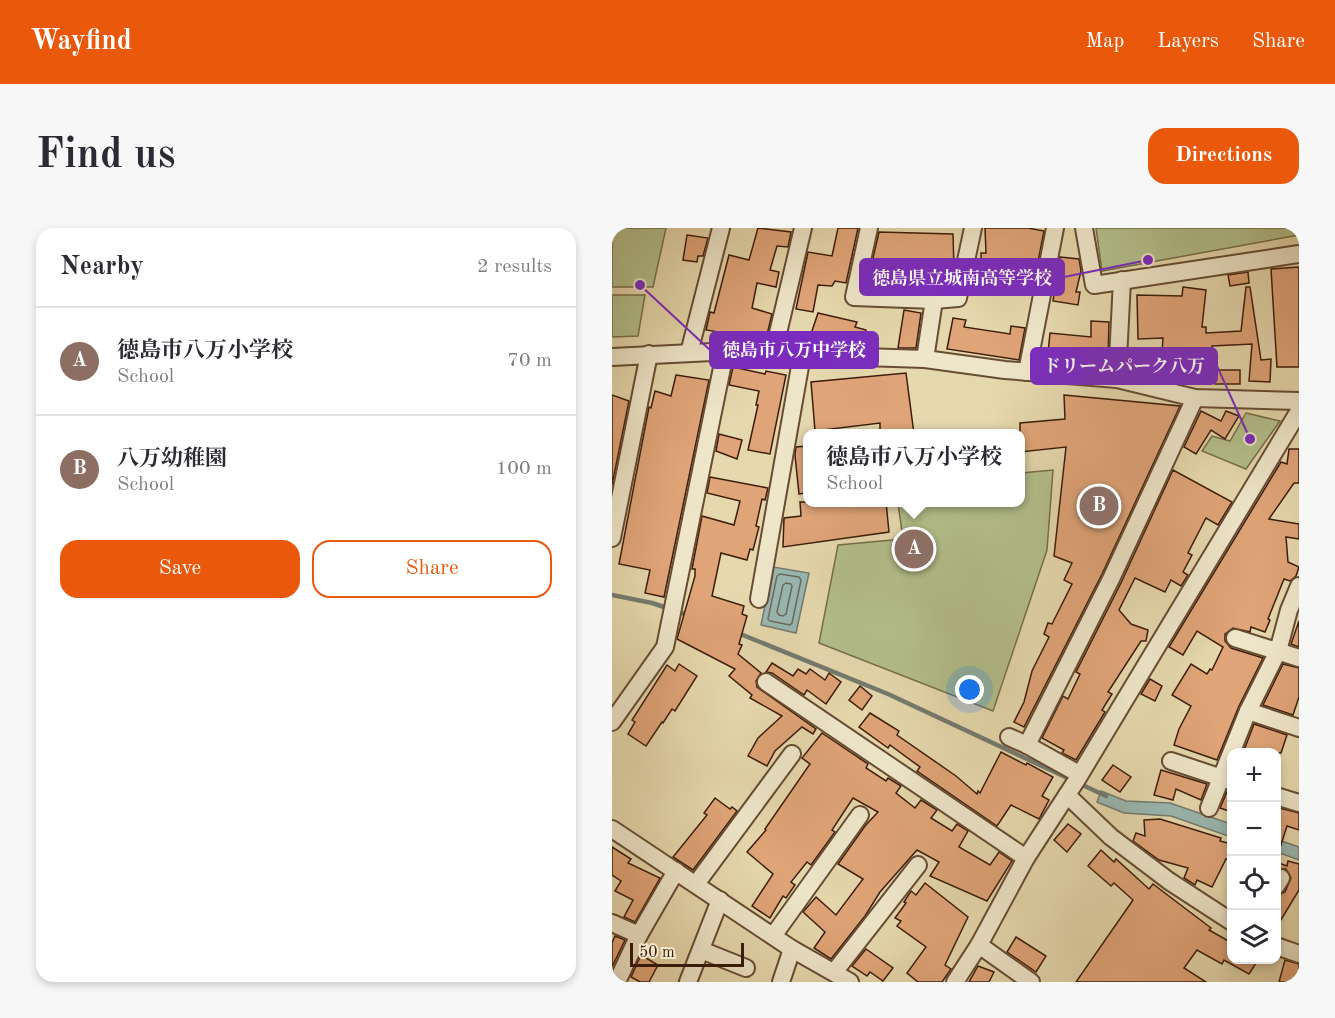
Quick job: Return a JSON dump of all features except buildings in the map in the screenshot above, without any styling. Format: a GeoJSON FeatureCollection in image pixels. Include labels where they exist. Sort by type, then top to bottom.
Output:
{"type":"FeatureCollection","features":[{"type":"Feature","properties":{"kind":"street"},"geometry":{"type":"LineString","coordinates":[[689,353],[722,228]]}},
{"type":"Feature","properties":{"kind":"street"},"geometry":{"type":"LineString","coordinates":[[773,354],[803,228]]}},
{"type":"Feature","properties":{"kind":"street"},"geometry":{"type":"LineString","coordinates":[[869,228],[854,297],[934,300],[958,298],[973,228]]}},
{"type":"Feature","properties":{"kind":"street"},"geometry":{"type":"LineString","coordinates":[[1027,372],[1055,228]]}},
{"type":"Feature","properties":{"kind":"street"},"geometry":{"type":"LineString","coordinates":[[1084,228],[1094,285],[1299,254]]}},
{"type":"Feature","properties":{"kind":"street"},"geometry":{"type":"LineString","coordinates":[[1117,379],[1122,280]]}},
{"type":"Feature","properties":{"kind":"street"},"geometry":{"type":"LineString","coordinates":[[925,359],[934,300]]}},
{"type":"Feature","properties":{"kind":"street"},"geometry":{"type":"LineString","coordinates":[[612,722],[665,647],[725,353]]}},
{"type":"Feature","properties":{"kind":"street"},"geometry":{"type":"LineString","coordinates":[[612,357],[725,353],[925,359],[1027,372],[1117,379],[1195,398],[1299,401]]}},
{"type":"Feature","properties":{"kind":"street"},"geometry":{"type":"LineString","coordinates":[[612,538],[649,354]]}},
{"type":"Feature","properties":{"kind":"street"},"geometry":{"type":"LineString","coordinates":[[759,599],[802,355]]}},
{"type":"Feature","properties":{"kind":"street"},"geometry":{"type":"LineString","coordinates":[[1028,745],[1111,579],[1195,398]]}},
{"type":"Feature","properties":{"kind":"street"},"geometry":{"type":"LineString","coordinates":[[954,982],[979,945],[1026,858],[1067,795],[1299,411]]}},
{"type":"Feature","properties":{"kind":"street"},"geometry":{"type":"LineString","coordinates":[[1209,808],[1226,779],[1248,711],[1278,651],[1289,610],[1299,586]]}},
{"type":"Feature","properties":{"kind":"street"},"geometry":{"type":"LineString","coordinates":[[1235,638],[1299,658]]}},
{"type":"Feature","properties":{"kind":"street"},"geometry":{"type":"LineString","coordinates":[[766,682],[1026,858]]}},
{"type":"Feature","properties":{"kind":"street"},"geometry":{"type":"LineString","coordinates":[[1248,711],[1299,728]]}},
{"type":"Feature","properties":{"kind":"street"},"geometry":{"type":"LineString","coordinates":[[1009,737],[1028,745],[1079,774]]}},
{"type":"Feature","properties":{"kind":"street"},"geometry":{"type":"LineString","coordinates":[[696,884],[792,754]]}},
{"type":"Feature","properties":{"kind":"street"},"geometry":{"type":"LineString","coordinates":[[1171,761],[1226,779]]}},
{"type":"Feature","properties":{"kind":"street"},"geometry":{"type":"LineString","coordinates":[[1067,795],[1111,837],[1169,881],[1227,919]]}},
{"type":"Feature","properties":{"kind":"street"},"geometry":{"type":"LineString","coordinates":[[1281,798],[1299,803]]}},
{"type":"Feature","properties":{"kind":"street"},"geometry":{"type":"LineString","coordinates":[[773,936],[860,815]]}},
{"type":"Feature","properties":{"kind":"street"},"geometry":{"type":"LineString","coordinates":[[612,829],[792,949],[850,982]]}},
{"type":"Feature","properties":{"kind":"street"},"geometry":{"type":"LineString","coordinates":[[835,972],[918,865]]}},
{"type":"Feature","properties":{"kind":"street"},"geometry":{"type":"LineString","coordinates":[[617,982],[639,935],[676,872]]}},
{"type":"Feature","properties":{"kind":"street"},"geometry":{"type":"LineString","coordinates":[[688,982],[720,900]]}},
{"type":"Feature","properties":{"kind":"street"},"geometry":{"type":"LineString","coordinates":[[612,923],[639,935]]}},
{"type":"Feature","properties":{"kind":"street"},"geometry":{"type":"LineString","coordinates":[[979,945],[1031,982]]}},
{"type":"Feature","properties":{"kind":"street"},"geometry":{"type":"LineString","coordinates":[[1281,948],[1299,954]]}},
{"type":"Feature","properties":{"kind":"street"},"geometry":{"type":"LineString","coordinates":[[781,982],[792,949]]}},
{"type":"Feature","properties":{"kind":"street"},"geometry":{"type":"LineString","coordinates":[[700,950],[746,968]]}},
{"type":"Feature","properties":{"kind":"green space"},"geometry":{"type":"Polygon","coordinates":[[[612,228],[666,228],[653,287],[612,287],[612,228]]]}},
{"type":"Feature","properties":{"kind":"green space"},"geometry":{"type":"Polygon","coordinates":[[[1096,228],[1299,228],[1299,235],[1102,271],[1096,228]]]}},
{"type":"Feature","properties":{"kind":"green space"},"geometry":{"type":"Polygon","coordinates":[[[612,295],[645,295],[638,336],[612,337],[612,295]]]}},
{"type":"Feature","properties":{"kind":"green space"},"geometry":{"type":"Polygon","coordinates":[[[1246,413],[1280,421],[1246,469],[1202,451],[1212,436],[1230,441],[1246,413]]]}},
{"type":"Feature","properties":{"kind":"green space"},"geometry":{"type":"Polygon","coordinates":[[[1053,470],[1047,550],[993,711],[819,643],[838,545],[903,539],[899,507],[1025,507],[1025,473],[1053,470]]]}},
{"type":"Feature","properties":{"kind":"water"},"geometry":{"type":"Polygon","coordinates":[[[773,567],[809,573],[796,633],[761,625],[773,567]]]}},
{"type":"Feature","properties":{"kind":"water"},"geometry":{"type":"Polygon","coordinates":[[[1101,791],[1126,801],[1170,803],[1227,823],[1227,836],[1171,816],[1124,813],[1097,802],[1101,791]]]}},
{"type":"Feature","properties":{"kind":"water"},"geometry":{"type":"Polygon","coordinates":[[[1281,841],[1299,847],[1299,860],[1281,853],[1281,841]]]}},
{"type":"Feature","properties":{"kind":"waterway"},"geometry":{"type":"LineString","coordinates":[[612,595],[652,603],[688,615]]}},
{"type":"Feature","properties":{"kind":"waterway"},"geometry":{"type":"LineString","coordinates":[[738,633],[888,694],[1106,796]]}},
{"type":"Feature","properties":{"kind":"place","name":"徳島県立城南高等学校"},"geometry":{"type":"Point","coordinates":[1148,260]}},
{"type":"Feature","properties":{"kind":"place","name":"徳島市八万中学校"},"geometry":{"type":"Point","coordinates":[640,285]}},
{"type":"Feature","properties":{"kind":"place","name":"ドリームパーク八万"},"geometry":{"type":"Point","coordinates":[1250,439]}},
{"type":"Feature","properties":{"kind":"place","name":"八万幼稚園"},"geometry":{"type":"Point","coordinates":[1099,506]}},
{"type":"Feature","properties":{"kind":"place","name":"徳島市八万小学校"},"geometry":{"type":"Point","coordinates":[914,549]}}]}
